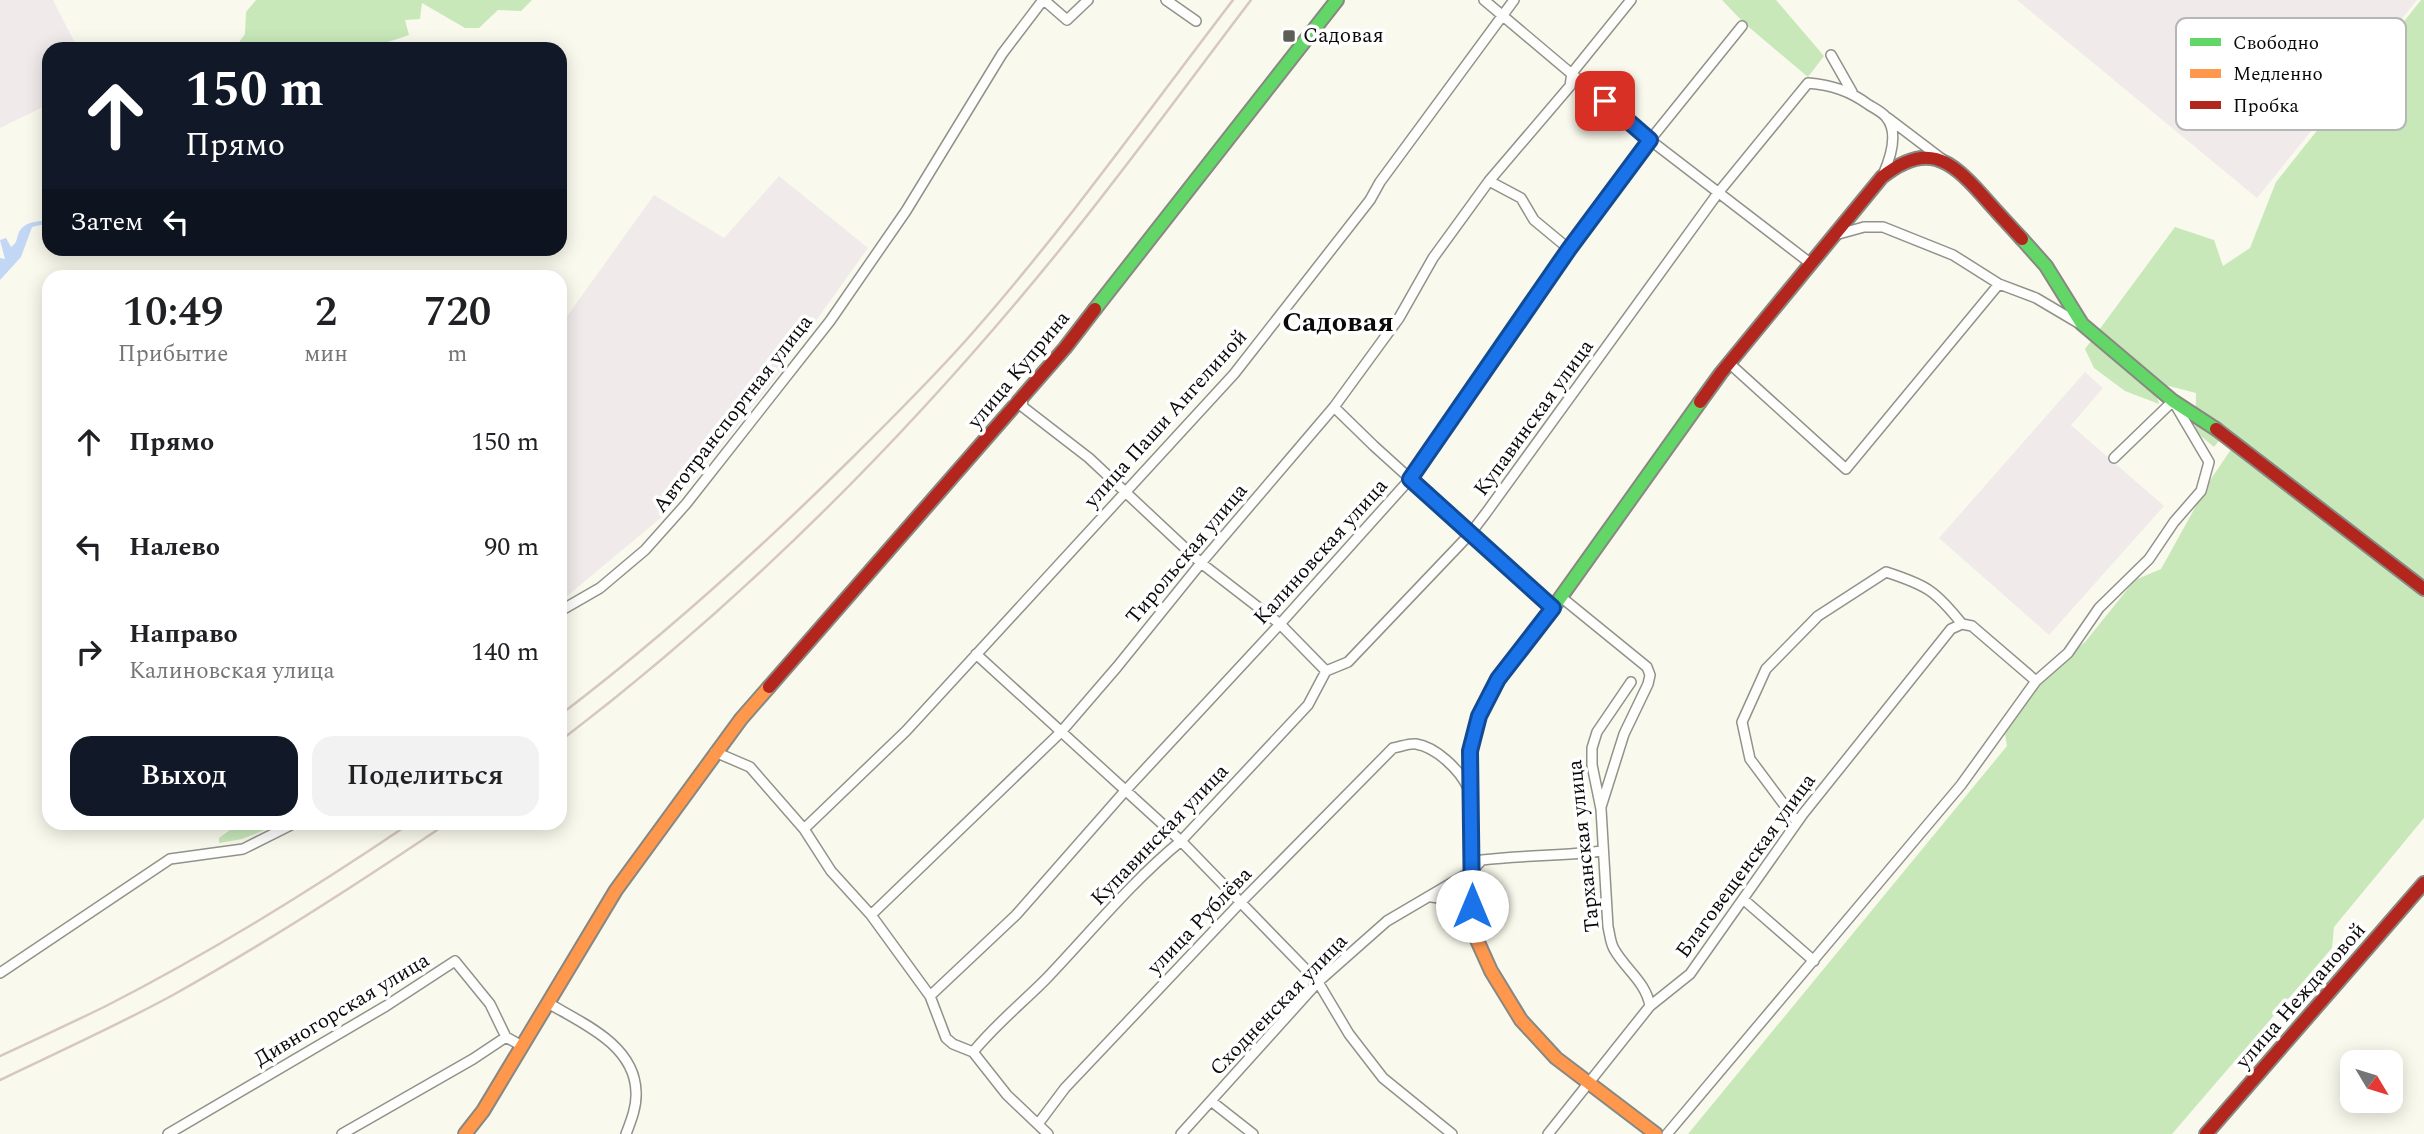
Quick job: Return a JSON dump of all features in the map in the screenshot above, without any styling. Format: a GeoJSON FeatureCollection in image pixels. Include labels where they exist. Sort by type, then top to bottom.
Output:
{"type":"FeatureCollection","features":[{"type":"Feature","properties":{"kind":"main road","name":"улица Куприна"},"geometry":{"type":"LineString","coordinates":[[465,1134],[483,1111],[616,890],[715,752],[1022,397],[1122,275],[1337,0]]}},
{"type":"Feature","properties":{"kind":"main road"},"geometry":{"type":"LineString","coordinates":[[1656,1134],[1556,1058],[1521,1020],[1491,971],[1477,940],[1472,906],[1470,751],[1479,716],[1498,679],[1553,608],[1729,363],[1882,177],[1896,165],[1927,157],[1944,160],[1963,174],[2046,266],[2082,324],[2173,401],[2230,438],[2424,589]]}},
{"type":"Feature","properties":{"kind":"main road","name":"улица Неждановой"},"geometry":{"type":"LineString","coordinates":[[2206,1134],[2424,883]]}},
{"type":"Feature","properties":{"kind":"street"},"geometry":{"type":"LineString","coordinates":[[1043,0],[1067,20],[1088,0]]}},
{"type":"Feature","properties":{"kind":"street","name":"Автотранспортная улица"},"geometry":{"type":"LineString","coordinates":[[567,607],[600,588],[645,550],[686,504],[830,321],[906,211],[1002,54],[1043,0]]}},
{"type":"Feature","properties":{"kind":"street"},"geometry":{"type":"LineString","coordinates":[[1166,0],[1196,21]]}},
{"type":"Feature","properties":{"kind":"street"},"geometry":{"type":"LineString","coordinates":[[1484,0],[1650,140],[1811,263]]}},
{"type":"Feature","properties":{"kind":"street","name":"улица Паши Ангелиной"},"geometry":{"type":"LineString","coordinates":[[804,829],[906,730],[1234,374],[1370,200],[1380,182],[1514,0]]}},
{"type":"Feature","properties":{"kind":"street","name":"Тирольская улица"},"geometry":{"type":"LineString","coordinates":[[871,915],[1061,732],[1334,407],[1399,318],[1433,258],[1489,181],[1570,86],[1572,73],[1631,0]]}},
{"type":"Feature","properties":{"kind":"street","name":"Калиновская улица"},"geometry":{"type":"LineString","coordinates":[[930,996],[1016,915],[1125,791],[1410,479],[1569,249],[1650,140],[1742,26]]}},
{"type":"Feature","properties":{"kind":"street"},"geometry":{"type":"LineString","coordinates":[[1831,55],[1852,92],[1944,160]]}},
{"type":"Feature","properties":{"kind":"street","name":"Купавинская улица"},"geometry":{"type":"LineString","coordinates":[[974,1052],[1158,859],[1181,841],[1308,705],[1326,671],[1348,662],[1470,534],[1718,193],[1808,83],[1852,92]]}},
{"type":"Feature","properties":{"kind":"street"},"geometry":{"type":"LineString","coordinates":[[1882,177],[1890,159],[1893,137],[1888,118]]}},
{"type":"Feature","properties":{"kind":"street"},"geometry":{"type":"LineString","coordinates":[[1489,181],[1521,198],[1534,220],[1569,249]]}},
{"type":"Feature","properties":{"kind":"street"},"geometry":{"type":"LineString","coordinates":[[1834,236],[1864,226],[1883,227],[1953,255],[1999,284],[2036,298],[2082,324]]}},
{"type":"Feature","properties":{"kind":"street"},"geometry":{"type":"LineString","coordinates":[[1729,363],[1846,469],[1999,284]]}},
{"type":"Feature","properties":{"kind":"street"},"geometry":{"type":"LineString","coordinates":[[1022,397],[1023,407],[1089,458],[1201,563],[1280,624],[1326,671]]}},
{"type":"Feature","properties":{"kind":"street"},"geometry":{"type":"LineString","coordinates":[[1667,1134],[1961,785],[2036,681],[2068,653],[2099,608],[2149,559],[2174,522],[2201,491],[2209,461],[2173,401],[2114,458]]}},
{"type":"Feature","properties":{"kind":"street"},"geometry":{"type":"LineString","coordinates":[[1334,407],[1553,608]]}},
{"type":"Feature","properties":{"kind":"street"},"geometry":{"type":"LineString","coordinates":[[1797,822],[1750,759],[1742,722],[1766,669],[1818,617],[1886,572],[1923,584],[1967,625],[2036,681]]}},
{"type":"Feature","properties":{"kind":"street"},"geometry":{"type":"LineString","coordinates":[[1561,597],[1647,667],[1650,675],[1624,734],[1601,809]]}},
{"type":"Feature","properties":{"kind":"street","name":"Благовещенская улица"},"geometry":{"type":"LineString","coordinates":[[1548,1134],[1650,1006],[1690,974],[1797,822],[1951,629],[1967,625]]}},
{"type":"Feature","properties":{"kind":"street"},"geometry":{"type":"LineString","coordinates":[[976,654],[1181,841],[1318,982],[1349,1034],[1383,1078],[1452,1134]]}},
{"type":"Feature","properties":{"kind":"street","name":"Тарханская улица"},"geometry":{"type":"LineString","coordinates":[[1631,682],[1597,732],[1592,747],[1595,783],[1601,809],[1608,927],[1612,946],[1642,984],[1650,1006]]}},
{"type":"Feature","properties":{"kind":"street","name":"улица Рублёва"},"geometry":{"type":"LineString","coordinates":[[1038,1124],[1065,1088],[1240,903],[1393,748],[1415,743],[1432,751],[1449,763],[1464,779],[1471,796]]}},
{"type":"Feature","properties":{"kind":"street"},"geometry":{"type":"LineString","coordinates":[[715,752],[750,767],[804,829],[831,871],[871,915],[930,996],[946,1038],[953,1044],[974,1052],[1007,1095],[1048,1134]]}},
{"type":"Feature","properties":{"kind":"street"},"geometry":{"type":"LineString","coordinates":[[1595,783],[1608,782]]}},
{"type":"Feature","properties":{"kind":"street"},"geometry":{"type":"LineString","coordinates":[[0,973],[170,859],[243,849],[281,830]]}},
{"type":"Feature","properties":{"kind":"street","name":"Сходненская улица"},"geometry":{"type":"LineString","coordinates":[[1181,1134],[1318,982],[1387,921],[1472,871],[1482,860],[1603,852]]}},
{"type":"Feature","properties":{"kind":"street"},"geometry":{"type":"LineString","coordinates":[[1431,897],[1453,902],[1477,940]]}},
{"type":"Feature","properties":{"kind":"street"},"geometry":{"type":"LineString","coordinates":[[1743,899],[1814,961]]}},
{"type":"Feature","properties":{"kind":"street","name":"Дивногорская улица"},"geometry":{"type":"LineString","coordinates":[[168,1134],[386,1006],[455,961],[490,1004],[506,1037]]}},
{"type":"Feature","properties":{"kind":"street"},"geometry":{"type":"LineString","coordinates":[[548,1003],[601,1034],[618,1049],[630,1068],[636,1090],[633,1115],[626,1134]]}},
{"type":"Feature","properties":{"kind":"street"},"geometry":{"type":"LineString","coordinates":[[342,1134],[474,1059],[506,1037],[522,1046]]}},
{"type":"Feature","properties":{"kind":"street"},"geometry":{"type":"LineString","coordinates":[[1211,1101],[1253,1134]]}},
{"type":"Feature","properties":{"kind":"shaded area"},"geometry":{"type":"Polygon","coordinates":[[[0,0],[53,0],[74,42],[42,42],[42,107],[0,128],[0,0]]]}},
{"type":"Feature","properties":{"kind":"shaded area"},"geometry":{"type":"Polygon","coordinates":[[[2017,0],[2417,0],[2402,18],[2176,18],[2176,130],[2312,130],[2257,198],[2017,0]]]}},
{"type":"Feature","properties":{"kind":"shaded area"},"geometry":{"type":"Polygon","coordinates":[[[779,176],[868,248],[772,382],[669,511],[567,596],[567,316],[654,195],[724,238],[779,176]]]}},
{"type":"Feature","properties":{"kind":"shaded area"},"geometry":{"type":"Polygon","coordinates":[[[2085,372],[2103,388],[2071,425],[2164,506],[2049,635],[1939,538],[2085,372]]]}},
{"type":"Feature","properties":{"kind":"green space"},"geometry":{"type":"Polygon","coordinates":[[[256,0],[532,0],[521,11],[498,10],[479,28],[465,28],[422,3],[420,19],[405,20],[409,35],[388,42],[239,42],[245,34],[246,12],[256,0]]]}},
{"type":"Feature","properties":{"kind":"green space"},"geometry":{"type":"Polygon","coordinates":[[[1722,0],[1776,0],[1824,56],[1808,77],[1744,23],[1722,0]]]}},
{"type":"Feature","properties":{"kind":"green space"},"geometry":{"type":"Polygon","coordinates":[[[2421,0],[2424,0],[2424,818],[2334,927],[2332,948],[2172,1134],[1688,1134],[2007,746],[2005,734],[2047,674],[2085,642],[2135,580],[2161,569],[2211,479],[2238,439],[2225,433],[2214,447],[2195,431],[2196,393],[2153,382],[2159,404],[2125,391],[2094,368],[2085,349],[2175,227],[2214,240],[2223,266],[2250,248],[2276,182],[2317,130],[2406,130],[2406,19],[2421,0]]]}},
{"type":"Feature","properties":{"kind":"green space"},"geometry":{"type":"Polygon","coordinates":[[[230,830],[264,830],[242,839],[219,843],[219,838],[230,830]]]}},
{"type":"Feature","properties":{"kind":"water"},"geometry":{"type":"Polygon","coordinates":[[[42,220],[42,225],[32,227],[21,257],[0,280],[0,258],[5,259],[0,240],[6,238],[11,247],[19,232],[32,222],[42,220]]]}},
{"type":"Feature","properties":{"kind":"railway"},"geometry":{"type":"LineString","coordinates":[[567,709],[637,654],[748,558],[916,394],[975,330],[1042,250],[1233,0]]}},
{"type":"Feature","properties":{"kind":"railway"},"geometry":{"type":"LineString","coordinates":[[567,735],[695,631],[823,512],[885,449],[1002,319],[1058,252],[1251,0]]}},
{"type":"Feature","properties":{"kind":"railway"},"geometry":{"type":"LineString","coordinates":[[0,1056],[106,1006],[185,964],[300,895],[400,830]]}},
{"type":"Feature","properties":{"kind":"railway"},"geometry":{"type":"LineString","coordinates":[[0,1080],[130,1017],[208,975],[313,912],[437,830]]}},
{"type":"Feature","properties":{"kind":"traffic: fast"},"geometry":{"type":"LineString","coordinates":[[1095,309],[1337,0]]}},
{"type":"Feature","properties":{"kind":"traffic: fast"},"geometry":{"type":"LineString","coordinates":[[2022,239],[2046,266],[2082,324],[2173,401],[2216,429]]}},
{"type":"Feature","properties":{"kind":"traffic: fast"},"geometry":{"type":"LineString","coordinates":[[1475,926],[1472,906],[1470,751],[1479,716],[1498,679],[1553,608],[1700,402]]}},
{"type":"Feature","properties":{"kind":"traffic: slow"},"geometry":{"type":"LineString","coordinates":[[465,1134],[483,1111],[616,890],[741,719],[769,687]]}},
{"type":"Feature","properties":{"kind":"traffic: slow"},"geometry":{"type":"LineString","coordinates":[[1475,926],[1477,940],[1491,971],[1521,1020],[1556,1058],[1656,1134]]}},
{"type":"Feature","properties":{"kind":"traffic: jam"},"geometry":{"type":"LineString","coordinates":[[1700,402],[1882,177],[1898,166],[1924,158],[1947,164],[1970,182],[2022,239]]}},
{"type":"Feature","properties":{"kind":"traffic: jam"},"geometry":{"type":"LineString","coordinates":[[769,687],[1065,348],[1095,309]]}},
{"type":"Feature","properties":{"kind":"traffic: jam"},"geometry":{"type":"LineString","coordinates":[[2216,429],[2424,589]]}},
{"type":"Feature","properties":{"kind":"traffic: jam"},"geometry":{"type":"LineString","coordinates":[[2206,1134],[2424,883]]}},
{"type":"Feature","properties":{"kind":"place","name":"Садовая"},"geometry":{"type":"Point","coordinates":[1289,36]}},
{"type":"Feature","properties":{"kind":"district","name":"Садовая"},"geometry":{"type":"Point","coordinates":[1338,322]}},
{"type":"Feature","properties":{"kind":"route"},"geometry":{"type":"LineString","coordinates":[[1472,906],[1470,751],[1479,716],[1498,679],[1553,608],[1410,479],[1546,281],[1650,140],[1605,101]]}}]}
